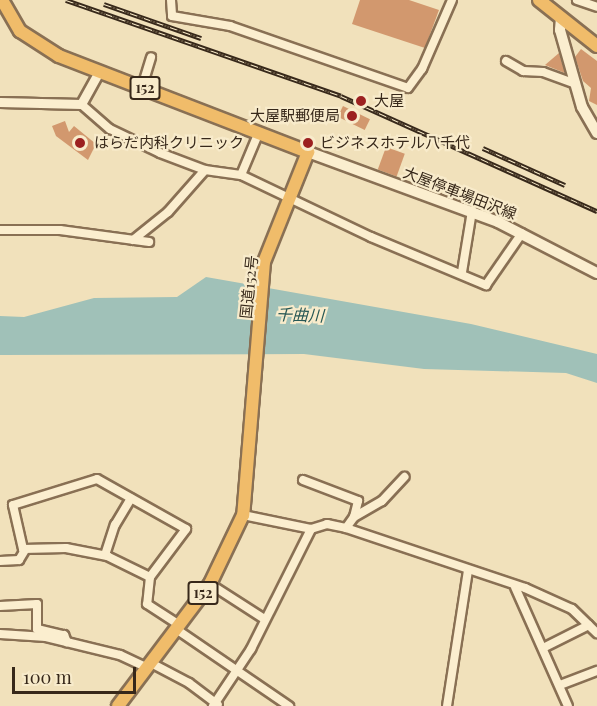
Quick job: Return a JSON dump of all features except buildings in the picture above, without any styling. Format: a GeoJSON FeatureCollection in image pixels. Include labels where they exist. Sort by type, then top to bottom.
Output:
{"type":"FeatureCollection","features":[{"type":"Feature","properties":{"kind":"highway","name":"152"},"geometry":{"type":"LineString","coordinates":[[2,0],[20,31],[32,41],[99,72],[260,130],[308,152]]}},
{"type":"Feature","properties":{"kind":"highway"},"geometry":{"type":"LineString","coordinates":[[539,0],[597,46]]}},
{"type":"Feature","properties":{"kind":"highway","name":"国道152号"},"geometry":{"type":"LineString","coordinates":[[118,706],[210,584],[243,515],[264,262],[308,152]]}},
{"type":"Feature","properties":{"kind":"main road"},"geometry":{"type":"LineString","coordinates":[[561,18],[560,30],[576,84],[594,119],[597,133]]}},
{"type":"Feature","properties":{"kind":"main road","name":"大屋停車場田沢線"},"geometry":{"type":"LineString","coordinates":[[308,152],[472,212],[522,233],[597,273]]}},
{"type":"Feature","properties":{"kind":"street"},"geometry":{"type":"LineString","coordinates":[[171,0],[172,16],[230,26],[408,88],[422,69],[452,0]]}},
{"type":"Feature","properties":{"kind":"street"},"geometry":{"type":"LineString","coordinates":[[577,0],[597,7]]}},
{"type":"Feature","properties":{"kind":"street"},"geometry":{"type":"LineString","coordinates":[[142,87],[152,57]]}},
{"type":"Feature","properties":{"kind":"street"},"geometry":{"type":"LineString","coordinates":[[506,61],[522,71],[543,72],[576,84]]}},
{"type":"Feature","properties":{"kind":"street"},"geometry":{"type":"LineString","coordinates":[[81,104],[99,72]]}},
{"type":"Feature","properties":{"kind":"street"},"geometry":{"type":"LineString","coordinates":[[0,102],[81,104],[110,129],[206,170],[242,175],[290,195],[371,237],[462,272],[486,285],[522,233]]}},
{"type":"Feature","properties":{"kind":"street"},"geometry":{"type":"LineString","coordinates":[[242,175],[260,130]]}},
{"type":"Feature","properties":{"kind":"street"},"geometry":{"type":"LineString","coordinates":[[134,240],[168,212],[206,170]]}},
{"type":"Feature","properties":{"kind":"street"},"geometry":{"type":"LineString","coordinates":[[462,272],[472,212]]}},
{"type":"Feature","properties":{"kind":"street"},"geometry":{"type":"LineString","coordinates":[[0,230],[60,230],[149,242]]}},
{"type":"Feature","properties":{"kind":"street"},"geometry":{"type":"LineString","coordinates":[[354,517],[382,501],[404,477]]}},
{"type":"Feature","properties":{"kind":"street"},"geometry":{"type":"LineString","coordinates":[[150,577],[105,555],[66,548],[25,550],[20,545],[13,504],[97,479],[186,529],[150,577],[147,604],[236,671],[289,706]]}},
{"type":"Feature","properties":{"kind":"street"},"geometry":{"type":"LineString","coordinates":[[303,480],[358,501],[354,517],[346,528]]}},
{"type":"Feature","properties":{"kind":"street"},"geometry":{"type":"LineString","coordinates":[[105,555],[131,498]]}},
{"type":"Feature","properties":{"kind":"street"},"geometry":{"type":"LineString","coordinates":[[243,515],[311,529],[327,524],[346,528],[552,599],[597,633]]}},
{"type":"Feature","properties":{"kind":"street"},"geometry":{"type":"LineString","coordinates":[[0,634],[67,642],[120,655],[189,683],[215,705],[236,671],[311,529]]}},
{"type":"Feature","properties":{"kind":"street"},"geometry":{"type":"LineString","coordinates":[[0,561],[19,560],[25,550]]}},
{"type":"Feature","properties":{"kind":"street"},"geometry":{"type":"LineString","coordinates":[[447,706],[468,571]]}},
{"type":"Feature","properties":{"kind":"street"},"geometry":{"type":"LineString","coordinates":[[210,584],[263,618]]}},
{"type":"Feature","properties":{"kind":"street"},"geometry":{"type":"LineString","coordinates":[[515,587],[568,706]]}},
{"type":"Feature","properties":{"kind":"street"},"geometry":{"type":"LineString","coordinates":[[0,606],[37,603],[37,629],[64,635],[67,642]]}},
{"type":"Feature","properties":{"kind":"street"},"geometry":{"type":"LineString","coordinates":[[543,648],[589,625]]}},
{"type":"Feature","properties":{"kind":"street"},"geometry":{"type":"LineString","coordinates":[[560,685],[597,671]]}},
{"type":"Feature","properties":{"kind":"water","name":"千曲川"},"geometry":{"type":"Polygon","coordinates":[[[206,277],[471,324],[597,354],[597,383],[566,373],[424,369],[304,354],[0,355],[0,316],[24,317],[94,298],[177,297],[206,277]]]}},
{"type":"Feature","properties":{"kind":"railway"},"geometry":{"type":"LineString","coordinates":[[66,0],[341,96],[597,211]]}},
{"type":"Feature","properties":{"kind":"railway"},"geometry":{"type":"LineString","coordinates":[[104,4],[201,38]]}},
{"type":"Feature","properties":{"kind":"railway"},"geometry":{"type":"LineString","coordinates":[[483,148],[565,185]]}},
{"type":"Feature","properties":{"kind":"place","name":"大屋"},"geometry":{"type":"Point","coordinates":[361,101]}},
{"type":"Feature","properties":{"kind":"place","name":"大屋駅郵便局"},"geometry":{"type":"Point","coordinates":[352,116]}},
{"type":"Feature","properties":{"kind":"place","name":"はらだ内科クリニック"},"geometry":{"type":"Point","coordinates":[80,143]}},
{"type":"Feature","properties":{"kind":"place","name":"ビジネスホテル八千代"},"geometry":{"type":"Point","coordinates":[308,143]}}]}
